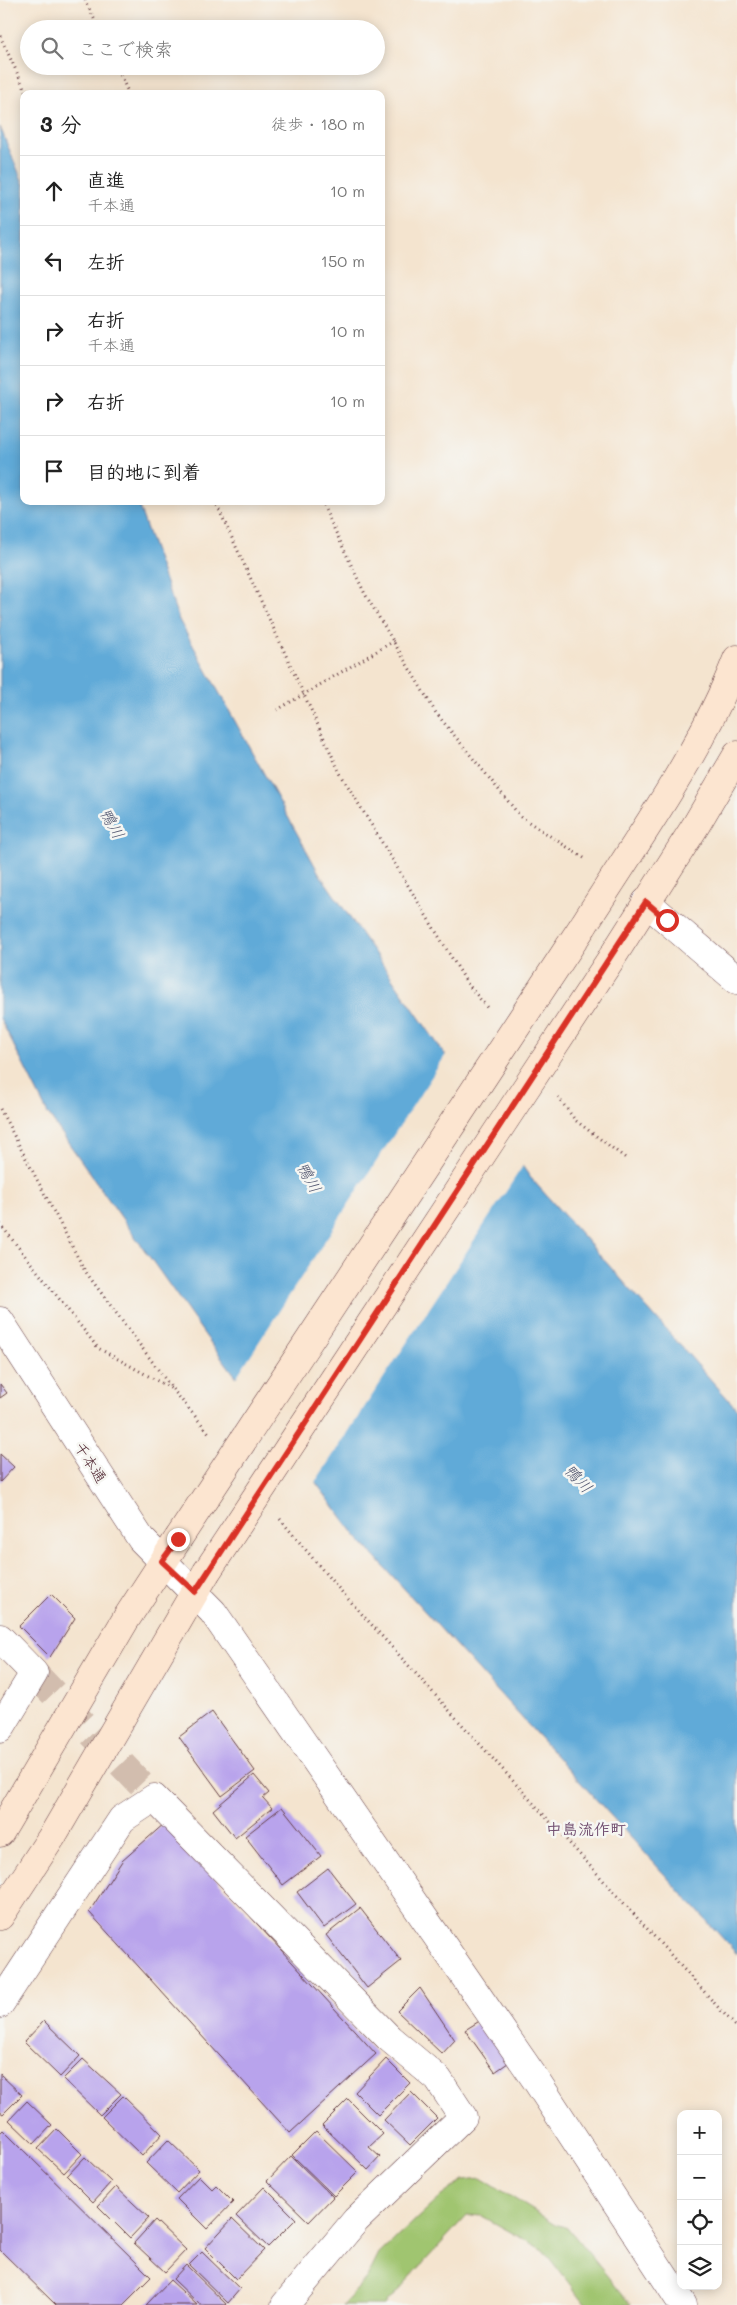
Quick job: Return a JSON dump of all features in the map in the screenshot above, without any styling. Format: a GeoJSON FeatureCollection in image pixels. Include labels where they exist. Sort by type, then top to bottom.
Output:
{"type":"FeatureCollection","features":[{"type":"Feature","properties":{"kind":"street"},"geometry":{"type":"LineString","coordinates":[[0,1833],[162,1561],[583,926],[680,773],[705,728],[737,659]]}},
{"type":"Feature","properties":{"kind":"street"},"geometry":{"type":"LineString","coordinates":[[0,1916],[53,1835],[201,1582],[611,959],[696,825],[737,755]]}},
{"type":"Feature","properties":{"kind":"street"},"geometry":{"type":"LineString","coordinates":[[646,902],[737,980]]}},
{"type":"Feature","properties":{"kind":"street","name":"千本通"},"geometry":{"type":"LineString","coordinates":[[0,1321],[141,1539],[162,1561],[201,1582],[213,1612],[527,2067],[684,2305]]}},
{"type":"Feature","properties":{"kind":"street"},"geometry":{"type":"LineString","coordinates":[[0,1638],[34,1673],[0,1729]]}},
{"type":"Feature","properties":{"kind":"street"},"geometry":{"type":"LineString","coordinates":[[0,2004],[122,1819],[154,1798],[389,2038],[438,2079],[463,2117],[356,2220],[286,2305]]}},
{"type":"Feature","properties":{"kind":"path"},"geometry":{"type":"LineString","coordinates":[[85,0],[95,20]]}},
{"type":"Feature","properties":{"kind":"path"},"geometry":{"type":"LineString","coordinates":[[0,36],[25,90]]}},
{"type":"Feature","properties":{"kind":"path"},"geometry":{"type":"LineString","coordinates":[[120,75],[127,90]]}},
{"type":"Feature","properties":{"kind":"path"},"geometry":{"type":"LineString","coordinates":[[217,505],[340,773],[467,983],[491,1014]]}},
{"type":"Feature","properties":{"kind":"path"},"geometry":{"type":"LineString","coordinates":[[323,505],[365,594],[436,713],[521,817],[589,862]]}},
{"type":"Feature","properties":{"kind":"path"},"geometry":{"type":"LineString","coordinates":[[276,710],[394,642]]}},
{"type":"Feature","properties":{"kind":"path"},"geometry":{"type":"LineString","coordinates":[[551,1090],[575,1120],[627,1158]]}},
{"type":"Feature","properties":{"kind":"path"},"geometry":{"type":"LineString","coordinates":[[0,1109],[84,1270],[174,1391],[212,1436]]}},
{"type":"Feature","properties":{"kind":"path"},"geometry":{"type":"LineString","coordinates":[[0,1224],[98,1348],[174,1391]]}},
{"type":"Feature","properties":{"kind":"path"},"geometry":{"type":"LineString","coordinates":[[274,1512],[331,1580],[737,2028]]}},
{"type":"Feature","properties":{"kind":"green space"},"geometry":{"type":"Polygon","coordinates":[[[481,2178],[555,2224],[568,2228],[631,2305],[586,2305],[543,2250],[482,2216],[467,2215],[385,2305],[343,2305],[367,2278],[379,2254],[440,2197],[463,2180],[481,2178]]]}},
{"type":"Feature","properties":{"kind":"water","name":"鴨川"},"geometry":{"type":"Polygon","coordinates":[[[0,127],[20,175],[20,505],[138,505],[179,620],[319,873],[530,1177],[737,1409],[737,1954],[356,1536],[207,1338],[48,1114],[0,1018],[0,127]]]}},
{"type":"Feature","properties":{"kind":"pier"},"geometry":{"type":"Polygon","coordinates":[[[447,1053],[524,1164],[314,1484],[235,1379],[447,1053]]]}},
{"type":"Feature","properties":{"kind":"building"},"geometry":{"type":"Polygon","coordinates":[[[0,1384],[7,1393],[0,1398],[0,1384]]]}},
{"type":"Feature","properties":{"kind":"building"},"geometry":{"type":"Polygon","coordinates":[[[0,1454],[14,1467],[0,1482],[0,1454]]]}},
{"type":"Feature","properties":{"kind":"building"},"geometry":{"type":"Polygon","coordinates":[[[51,1594],[75,1618],[50,1657],[19,1626],[51,1594]]]}},
{"type":"Feature","properties":{"kind":"building"},"geometry":{"type":"Polygon","coordinates":[[[212,1712],[255,1771],[222,1796],[179,1737],[212,1712]]]}},
{"type":"Feature","properties":{"kind":"building"},"geometry":{"type":"Polygon","coordinates":[[[254,1775],[269,1793],[263,1798],[272,1808],[235,1838],[213,1810],[254,1775]]]}},
{"type":"Feature","properties":{"kind":"building"},"geometry":{"type":"Polygon","coordinates":[[[282,1807],[321,1856],[283,1885],[245,1836],[282,1807]]]}},
{"type":"Feature","properties":{"kind":"building"},"geometry":{"type":"Polygon","coordinates":[[[165,1823],[376,2054],[290,2133],[89,1912],[122,1861],[165,1823]]]}},
{"type":"Feature","properties":{"kind":"building"},"geometry":{"type":"Polygon","coordinates":[[[328,1868],[356,1904],[324,1928],[297,1892],[328,1868]]]}},
{"type":"Feature","properties":{"kind":"building"},"geometry":{"type":"Polygon","coordinates":[[[360,1908],[401,1961],[367,1988],[326,1935],[360,1908]]]}},
{"type":"Feature","properties":{"kind":"building"},"geometry":{"type":"Polygon","coordinates":[[[420,1988],[455,2040],[442,2054],[397,2011],[420,1988]]]}},
{"type":"Feature","properties":{"kind":"building"},"geometry":{"type":"Polygon","coordinates":[[[486,2017],[515,2058],[495,2072],[465,2030],[486,2017]]]}},
{"type":"Feature","properties":{"kind":"building"},"geometry":{"type":"Polygon","coordinates":[[[44,2021],[80,2056],[60,2077],[24,2042],[44,2021]]]}},
{"type":"Feature","properties":{"kind":"building"},"geometry":{"type":"Polygon","coordinates":[[[83,2059],[121,2094],[100,2115],[63,2079],[83,2059]]]}},
{"type":"Feature","properties":{"kind":"building"},"geometry":{"type":"Polygon","coordinates":[[[386,2059],[410,2083],[378,2115],[355,2092],[386,2059]]]}},
{"type":"Feature","properties":{"kind":"building"},"geometry":{"type":"Polygon","coordinates":[[[0,2074],[22,2095],[3,2114],[0,2112],[0,2074]]]}},
{"type":"Feature","properties":{"kind":"building"},"geometry":{"type":"Polygon","coordinates":[[[411,2092],[437,2118],[410,2145],[384,2120],[411,2092]]]}},
{"type":"Feature","properties":{"kind":"building"},"geometry":{"type":"Polygon","coordinates":[[[123,2096],[162,2134],[142,2156],[102,2117],[123,2096]]]}},
{"type":"Feature","properties":{"kind":"building"},"geometry":{"type":"Polygon","coordinates":[[[348,2099],[383,2134],[369,2147],[380,2157],[368,2170],[322,2125],[348,2099]]]}},
{"type":"Feature","properties":{"kind":"building"},"geometry":{"type":"Polygon","coordinates":[[[27,2101],[52,2125],[34,2144],[9,2120],[27,2101]]]}},
{"type":"Feature","properties":{"kind":"building"},"geometry":{"type":"Polygon","coordinates":[[[57,2129],[82,2154],[64,2173],[38,2149],[57,2129]]]}},
{"type":"Feature","properties":{"kind":"building"},"geometry":{"type":"Polygon","coordinates":[[[3,2130],[151,2277],[123,2305],[56,2305],[0,2250],[0,2133],[3,2130]]]}},
{"type":"Feature","properties":{"kind":"building"},"geometry":{"type":"Polygon","coordinates":[[[316,2131],[358,2172],[334,2196],[292,2155],[316,2131]]]}},
{"type":"Feature","properties":{"kind":"building"},"geometry":{"type":"Polygon","coordinates":[[[168,2140],[199,2170],[177,2193],[146,2163],[168,2140]]]}},
{"type":"Feature","properties":{"kind":"building"},"geometry":{"type":"Polygon","coordinates":[[[291,2156],[333,2197],[309,2222],[267,2181],[291,2156]]]}},
{"type":"Feature","properties":{"kind":"building"},"geometry":{"type":"Polygon","coordinates":[[[85,2157],[111,2182],[93,2202],[67,2176],[85,2157]]]}},
{"type":"Feature","properties":{"kind":"building"},"geometry":{"type":"Polygon","coordinates":[[[199,2176],[212,2189],[216,2185],[233,2202],[207,2229],[177,2199],[199,2176]]]}},
{"type":"Feature","properties":{"kind":"building"},"geometry":{"type":"Polygon","coordinates":[[[116,2187],[149,2218],[130,2238],[98,2206],[116,2187]]]}},
{"type":"Feature","properties":{"kind":"building"},"geometry":{"type":"Polygon","coordinates":[[[264,2187],[296,2219],[268,2247],[236,2216],[264,2187]]]}},
{"type":"Feature","properties":{"kind":"building"},"geometry":{"type":"Polygon","coordinates":[[[232,2219],[264,2250],[236,2279],[205,2248],[232,2219]]]}},
{"type":"Feature","properties":{"kind":"building"},"geometry":{"type":"Polygon","coordinates":[[[155,2220],[186,2250],[165,2272],[134,2243],[155,2220]]]}},
{"type":"Feature","properties":{"kind":"building"},"geometry":{"type":"Polygon","coordinates":[[[202,2252],[240,2289],[228,2303],[189,2265],[202,2252]]]}},
{"type":"Feature","properties":{"kind":"building"},"geometry":{"type":"Polygon","coordinates":[[[186,2265],[227,2305],[200,2305],[173,2279],[186,2265]]]}},
{"type":"Feature","properties":{"kind":"building"},"geometry":{"type":"Polygon","coordinates":[[[170,2280],[197,2305],[146,2305],[170,2280]]]}},
{"type":"Feature","properties":{"kind":"tunnel"},"geometry":{"type":"LineString","coordinates":[[34,1673],[154,1798]]}},
{"type":"Feature","properties":{"kind":"district","name":"中島流作町"},"geometry":{"type":"Point","coordinates":[586,1828]}},
{"type":"Feature","properties":{"kind":"route"},"geometry":{"type":"LineString","coordinates":[[178,1539],[162,1561],[195,1592],[611,959],[646,902],[667,920]]}}]}
